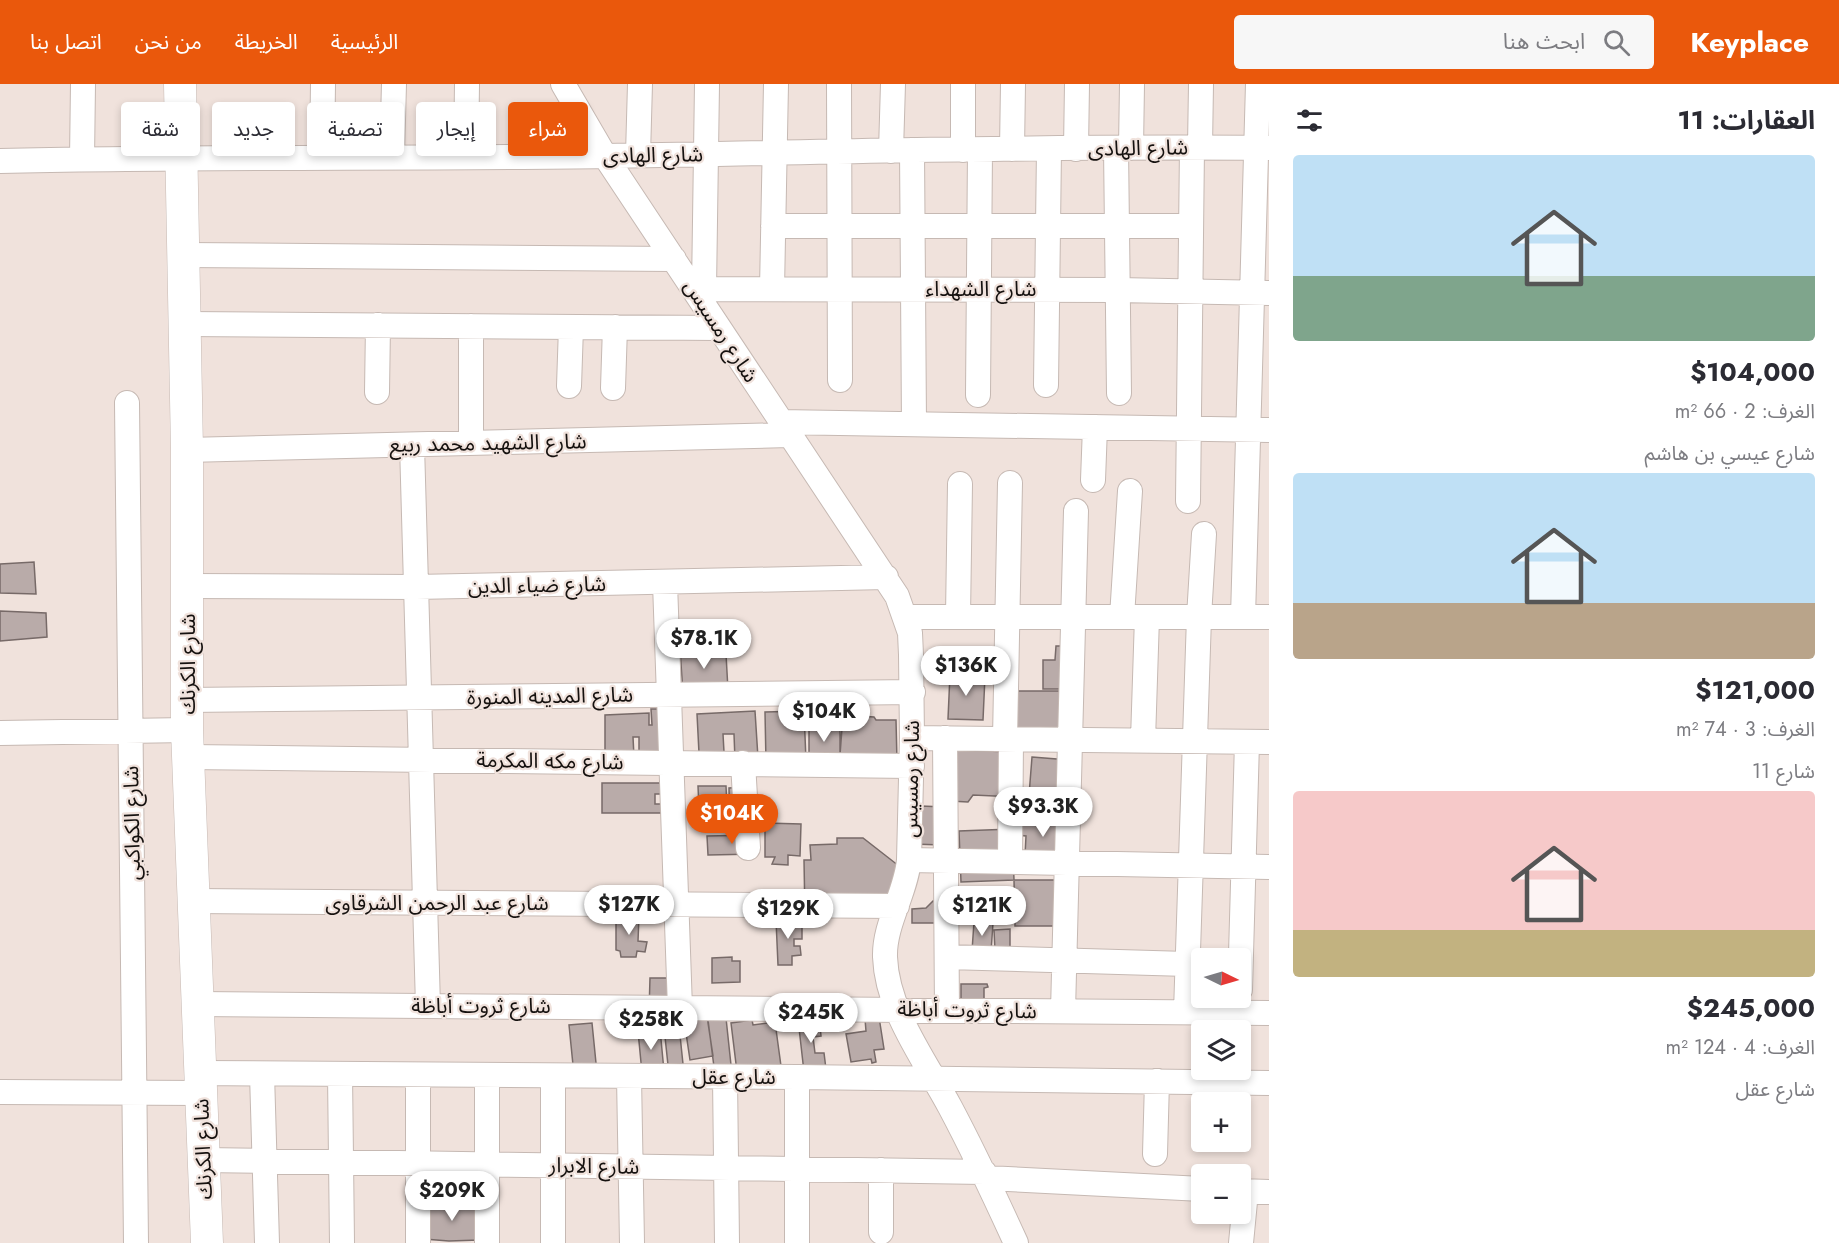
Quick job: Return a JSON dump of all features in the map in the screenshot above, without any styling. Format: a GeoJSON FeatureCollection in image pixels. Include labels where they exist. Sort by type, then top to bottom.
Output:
{"type":"FeatureCollection","features":[{"type":"Feature","properties":{"kind":"street"},"geometry":{"type":"LineString","coordinates":[[82,159],[83,84]]}},
{"type":"Feature","properties":{"kind":"street","name":"شارع الكرنك"},"geometry":{"type":"LineString","coordinates":[[180,84],[187,450],[188,729],[207,1243]]}},
{"type":"Feature","properties":{"kind":"street"},"geometry":{"type":"LineString","coordinates":[[322,157],[323,84]]}},
{"type":"Feature","properties":{"kind":"street"},"geometry":{"type":"LineString","coordinates":[[394,84],[394,102]]}},
{"type":"Feature","properties":{"kind":"street"},"geometry":{"type":"LineString","coordinates":[[467,84],[467,102]]}},
{"type":"Feature","properties":{"kind":"street","name":"شارع رمسيس"},"geometry":{"type":"LineString","coordinates":[[563,84],[605,156],[674,259],[699,289],[719,328],[886,577],[905,617],[910,633],[912,692],[909,860],[907,878],[887,935],[885,954],[887,980],[896,1009],[986,1175],[1016,1243]]}},
{"type":"Feature","properties":{"kind":"street"},"geometry":{"type":"LineString","coordinates":[[638,155],[640,84]]}},
{"type":"Feature","properties":{"kind":"street"},"geometry":{"type":"LineString","coordinates":[[699,289],[707,84]]}},
{"type":"Feature","properties":{"kind":"street"},"geometry":{"type":"LineString","coordinates":[[772,289],[776,84]]}},
{"type":"Feature","properties":{"kind":"street"},"geometry":{"type":"LineString","coordinates":[[839,84],[840,380]]}},
{"type":"Feature","properties":{"kind":"street"},"geometry":{"type":"LineString","coordinates":[[893,84],[912,225],[914,424]]}},
{"type":"Feature","properties":{"kind":"street"},"geometry":{"type":"LineString","coordinates":[[963,84],[979,225],[978,395]]}},
{"type":"Feature","properties":{"kind":"street"},"geometry":{"type":"LineString","coordinates":[[1012,149],[1013,84]]}},
{"type":"Feature","properties":{"kind":"street"},"geometry":{"type":"LineString","coordinates":[[1076,148],[1077,84]]}},
{"type":"Feature","properties":{"kind":"street"},"geometry":{"type":"LineString","coordinates":[[1119,393],[1117,225],[1132,84]]}},
{"type":"Feature","properties":{"kind":"street"},"geometry":{"type":"LineString","coordinates":[[1188,501],[1191,226],[1201,84]]}},
{"type":"Feature","properties":{"kind":"street"},"geometry":{"type":"LineString","coordinates":[[1243,617],[1259,429],[1263,148],[1258,84]]}},
{"type":"Feature","properties":{"kind":"street","name":"شارع الهادى"},"geometry":{"type":"LineString","coordinates":[[496,156],[1076,148],[1263,148]]}},
{"type":"Feature","properties":{"kind":"street"},"geometry":{"type":"LineString","coordinates":[[1046,384],[1049,149]]}},
{"type":"Feature","properties":{"kind":"street","name":"شارع الهادى"},"geometry":{"type":"LineString","coordinates":[[0,161],[392,156]]}},
{"type":"Feature","properties":{"kind":"street"},"geometry":{"type":"LineString","coordinates":[[773,226],[1191,226]]}},
{"type":"Feature","properties":{"kind":"street"},"geometry":{"type":"LineString","coordinates":[[184,255],[674,259]]}},
{"type":"Feature","properties":{"kind":"street","name":"شارع الشهداء"},"geometry":{"type":"LineString","coordinates":[[699,289],[1048,289],[1261,292]]}},
{"type":"Feature","properties":{"kind":"street"},"geometry":{"type":"LineString","coordinates":[[185,324],[719,328]]}},
{"type":"Feature","properties":{"kind":"street"},"geometry":{"type":"LineString","coordinates":[[377,392],[378,325]]}},
{"type":"Feature","properties":{"kind":"street"},"geometry":{"type":"LineString","coordinates":[[471,326],[471,443]]}},
{"type":"Feature","properties":{"kind":"street"},"geometry":{"type":"LineString","coordinates":[[569,386],[571,327]]}},
{"type":"Feature","properties":{"kind":"street"},"geometry":{"type":"LineString","coordinates":[[614,388],[615,327]]}},
{"type":"Feature","properties":{"kind":"street","name":"شارع الكواكبي"},"geometry":{"type":"LineString","coordinates":[[128,403],[135,1243]]}},
{"type":"Feature","properties":{"kind":"street","name":"شارع الشهيد محمد ربيع"},"geometry":{"type":"LineString","coordinates":[[187,450],[471,443],[914,424],[1259,429]]}},
{"type":"Feature","properties":{"kind":"street"},"geometry":{"type":"LineString","coordinates":[[1093,480],[1095,427]]}},
{"type":"Feature","properties":{"kind":"street"},"geometry":{"type":"LineString","coordinates":[[412,445],[428,1006]]}},
{"type":"Feature","properties":{"kind":"street"},"geometry":{"type":"LineString","coordinates":[[1010,483],[1008,739],[1011,861]]}},
{"type":"Feature","properties":{"kind":"street"},"geometry":{"type":"LineString","coordinates":[[958,616],[960,484]]}},
{"type":"Feature","properties":{"kind":"street"},"geometry":{"type":"LineString","coordinates":[[1122,617],[1130,491]]}},
{"type":"Feature","properties":{"kind":"street"},"geometry":{"type":"LineString","coordinates":[[1063,1011],[1076,511]]}},
{"type":"Feature","properties":{"kind":"street"},"geometry":{"type":"LineString","coordinates":[[1186,1012],[1199,617],[1204,534]]}},
{"type":"Feature","properties":{"kind":"street","name":"شارع ضياء الدين"},"geometry":{"type":"LineString","coordinates":[[188,586],[416,587],[886,577]]}},
{"type":"Feature","properties":{"kind":"street"},"geometry":{"type":"LineString","coordinates":[[665,583],[680,1008]]}},
{"type":"Feature","properties":{"kind":"street"},"geometry":{"type":"LineString","coordinates":[[905,617],[1269,617]]}},
{"type":"Feature","properties":{"kind":"street"},"geometry":{"type":"LineString","coordinates":[[1143,740],[1147,617]]}},
{"type":"Feature","properties":{"kind":"street","name":"شارع المدينه المنورة"},"geometry":{"type":"LineString","coordinates":[[188,729],[419,698],[912,692]]}},
{"type":"Feature","properties":{"kind":"street"},"geometry":{"type":"LineString","coordinates":[[0,733],[188,729]]}},
{"type":"Feature","properties":{"kind":"street","name":"شارع مكه المكرمة"},"geometry":{"type":"LineString","coordinates":[[188,729],[421,760],[912,766]]}},
{"type":"Feature","properties":{"kind":"street"},"geometry":{"type":"LineString","coordinates":[[912,738],[1258,742],[1244,867],[1242,948]]}},
{"type":"Feature","properties":{"kind":"street"},"geometry":{"type":"LineString","coordinates":[[945,738],[947,1010]]}},
{"type":"Feature","properties":{"kind":"street"},"geometry":{"type":"LineString","coordinates":[[743,763],[748,848]]}},
{"type":"Feature","properties":{"kind":"street"},"geometry":{"type":"LineString","coordinates":[[909,860],[1269,867]]}},
{"type":"Feature","properties":{"kind":"street","name":"شارع عبد الرحمن الشرقاوى"},"geometry":{"type":"LineString","coordinates":[[194,901],[897,906]]}},
{"type":"Feature","properties":{"kind":"street"},"geometry":{"type":"LineString","coordinates":[[947,957],[1187,964]]}},
{"type":"Feature","properties":{"kind":"street","name":"شارع ثروت أباظة"},"geometry":{"type":"LineString","coordinates":[[197,1004],[1186,1012],[1204,1008]]}},
{"type":"Feature","properties":{"kind":"street","name":"شارع ثروت أباظة"},"geometry":{"type":"LineString","coordinates":[[1251,1005],[1269,1013]]}},
{"type":"Feature","properties":{"kind":"street"},"geometry":{"type":"LineString","coordinates":[[262,1074],[267,1243]]}},
{"type":"Feature","properties":{"kind":"street","name":"شارع عقل"},"geometry":{"type":"LineString","coordinates":[[0,1092],[134,1092],[262,1074],[1269,1083]]}},
{"type":"Feature","properties":{"kind":"street"},"geometry":{"type":"LineString","coordinates":[[340,1074],[342,1243]]}},
{"type":"Feature","properties":{"kind":"street"},"geometry":{"type":"LineString","coordinates":[[418,1075],[418,1243]]}},
{"type":"Feature","properties":{"kind":"street"},"geometry":{"type":"LineString","coordinates":[[487,1076],[487,1243]]}},
{"type":"Feature","properties":{"kind":"street"},"geometry":{"type":"LineString","coordinates":[[553,1076],[553,1243]]}},
{"type":"Feature","properties":{"kind":"street"},"geometry":{"type":"LineString","coordinates":[[629,1077],[632,1243]]}},
{"type":"Feature","properties":{"kind":"street"},"geometry":{"type":"LineString","coordinates":[[725,1077],[727,1243]]}},
{"type":"Feature","properties":{"kind":"street"},"geometry":{"type":"LineString","coordinates":[[797,1077],[797,1243]]}},
{"type":"Feature","properties":{"kind":"street"},"geometry":{"type":"LineString","coordinates":[[1155,1154],[1157,1081]]}},
{"type":"Feature","properties":{"kind":"street","name":"شارع الابرار"},"geometry":{"type":"LineString","coordinates":[[204,1160],[881,1170],[1191,1188]]}},
{"type":"Feature","properties":{"kind":"street"},"geometry":{"type":"LineString","coordinates":[[881,1170],[881,1232]]}},
{"type":"Feature","properties":{"kind":"street"},"geometry":{"type":"LineString","coordinates":[[1241,1243],[1252,1191]]}},
{"type":"Feature","properties":{"kind":"building"},"geometry":{"type":"Polygon","coordinates":[[[34,562],[36,594],[0,593],[0,564],[34,562]]]}},
{"type":"Feature","properties":{"kind":"building"},"geometry":{"type":"Polygon","coordinates":[[[0,611],[46,613],[47,637],[0,641],[0,611]]]}},
{"type":"Feature","properties":{"kind":"building"},"geometry":{"type":"Polygon","coordinates":[[[1056,646],[1069,646],[1068,689],[1043,689],[1043,660],[1055,660],[1056,646]]]}},
{"type":"Feature","properties":{"kind":"building"},"geometry":{"type":"Polygon","coordinates":[[[718,647],[718,655],[726,654],[728,690],[683,693],[680,649],[718,647]]]}},
{"type":"Feature","properties":{"kind":"building"},"geometry":{"type":"Polygon","coordinates":[[[950,674],[985,676],[983,720],[948,719],[950,674]]]}},
{"type":"Feature","properties":{"kind":"building"},"geometry":{"type":"Polygon","coordinates":[[[1017,691],[1069,691],[1069,735],[1016,734],[1017,691]]]}},
{"type":"Feature","properties":{"kind":"building"},"geometry":{"type":"Polygon","coordinates":[[[651,709],[667,709],[668,754],[639,755],[639,737],[633,737],[634,757],[605,758],[605,715],[649,713],[649,725],[652,725],[651,709]]]}},
{"type":"Feature","properties":{"kind":"building"},"geometry":{"type":"Polygon","coordinates":[[[755,711],[758,758],[735,760],[734,734],[723,734],[724,752],[699,753],[697,714],[755,711]]]}},
{"type":"Feature","properties":{"kind":"building"},"geometry":{"type":"Polygon","coordinates":[[[804,711],[806,761],[766,762],[765,712],[804,711]]]}},
{"type":"Feature","properties":{"kind":"building"},"geometry":{"type":"Polygon","coordinates":[[[843,715],[874,717],[876,720],[896,720],[897,762],[840,755],[843,715]]]}},
{"type":"Feature","properties":{"kind":"building"},"geometry":{"type":"Polygon","coordinates":[[[809,722],[828,722],[830,726],[840,726],[840,763],[809,763],[809,722]]]}},
{"type":"Feature","properties":{"kind":"building"},"geometry":{"type":"Polygon","coordinates":[[[952,750],[1017,752],[1016,797],[973,795],[968,802],[950,801],[952,750]]]}},
{"type":"Feature","properties":{"kind":"building"},"geometry":{"type":"Polygon","coordinates":[[[1032,757],[1069,760],[1065,811],[1028,808],[1032,757]]]}},
{"type":"Feature","properties":{"kind":"building"},"geometry":{"type":"Polygon","coordinates":[[[602,783],[668,783],[668,794],[655,794],[655,804],[669,804],[669,813],[602,813],[602,783]]]}},
{"type":"Feature","properties":{"kind":"building"},"geometry":{"type":"Polygon","coordinates":[[[698,786],[726,786],[728,829],[700,831],[698,786]]]}},
{"type":"Feature","properties":{"kind":"building"},"geometry":{"type":"Polygon","coordinates":[[[751,787],[753,831],[730,831],[729,788],[751,787]]]}},
{"type":"Feature","properties":{"kind":"building"},"geometry":{"type":"Polygon","coordinates":[[[921,806],[944,807],[942,845],[913,844],[921,806]]]}},
{"type":"Feature","properties":{"kind":"building"},"geometry":{"type":"Polygon","coordinates":[[[1026,820],[1065,823],[1063,859],[1025,856],[1026,836],[1015,835],[1013,828],[1026,820]]]}},
{"type":"Feature","properties":{"kind":"building"},"geometry":{"type":"Polygon","coordinates":[[[765,823],[801,824],[800,856],[788,855],[788,865],[772,864],[775,857],[765,857],[765,823]]]}},
{"type":"Feature","properties":{"kind":"building"},"geometry":{"type":"Polygon","coordinates":[[[1012,829],[1014,880],[961,882],[959,831],[1012,829]]]}},
{"type":"Feature","properties":{"kind":"building"},"geometry":{"type":"Polygon","coordinates":[[[756,835],[757,854],[708,855],[707,836],[756,835]]]}},
{"type":"Feature","properties":{"kind":"building"},"geometry":{"type":"Polygon","coordinates":[[[837,838],[863,838],[899,866],[897,904],[805,917],[804,860],[811,860],[810,845],[837,844],[837,838]]]}},
{"type":"Feature","properties":{"kind":"building"},"geometry":{"type":"Polygon","coordinates":[[[1014,880],[1066,880],[1065,926],[1015,926],[1014,880]]]}},
{"type":"Feature","properties":{"kind":"building"},"geometry":{"type":"Polygon","coordinates":[[[933,901],[949,901],[949,923],[912,923],[912,909],[926,908],[933,901]]]}},
{"type":"Feature","properties":{"kind":"building"},"geometry":{"type":"Polygon","coordinates":[[[620,915],[639,915],[638,941],[647,942],[645,952],[637,951],[636,957],[621,957],[620,951],[616,950],[616,920],[621,920],[620,915]]]}},
{"type":"Feature","properties":{"kind":"building"},"geometry":{"type":"Polygon","coordinates":[[[797,919],[797,923],[802,922],[802,939],[794,939],[794,946],[800,946],[801,955],[792,956],[792,965],[778,965],[776,920],[797,919]]]}},
{"type":"Feature","properties":{"kind":"building"},"geometry":{"type":"Polygon","coordinates":[[[974,922],[993,923],[991,952],[972,951],[974,922]]]}},
{"type":"Feature","properties":{"kind":"building"},"geometry":{"type":"Polygon","coordinates":[[[1010,929],[1010,950],[995,951],[994,930],[1010,929]]]}},
{"type":"Feature","properties":{"kind":"building"},"geometry":{"type":"Polygon","coordinates":[[[732,957],[732,961],[740,961],[740,982],[712,983],[712,958],[732,957]]]}},
{"type":"Feature","properties":{"kind":"building"},"geometry":{"type":"Polygon","coordinates":[[[650,978],[681,978],[681,1013],[649,1012],[650,978]]]}},
{"type":"Feature","properties":{"kind":"building"},"geometry":{"type":"Polygon","coordinates":[[[961,984],[987,984],[988,987],[984,988],[984,999],[961,1000],[961,984]]]}},
{"type":"Feature","properties":{"kind":"building"},"geometry":{"type":"Polygon","coordinates":[[[705,1003],[713,1056],[690,1060],[682,1006],[705,1003]]]}},
{"type":"Feature","properties":{"kind":"building"},"geometry":{"type":"Polygon","coordinates":[[[678,1016],[683,1064],[668,1065],[663,1018],[678,1016]]]}},
{"type":"Feature","properties":{"kind":"building"},"geometry":{"type":"Polygon","coordinates":[[[819,1016],[821,1036],[813,1037],[815,1053],[824,1053],[826,1069],[804,1072],[798,1019],[819,1016]]]}},
{"type":"Feature","properties":{"kind":"building"},"geometry":{"type":"Polygon","coordinates":[[[879,1017],[884,1049],[874,1050],[876,1062],[872,1063],[871,1059],[851,1062],[846,1034],[866,1031],[865,1019],[879,1017]]]}},
{"type":"Feature","properties":{"kind":"building"},"geometry":{"type":"Polygon","coordinates":[[[726,1018],[731,1065],[714,1067],[708,1020],[726,1018]]]}},
{"type":"Feature","properties":{"kind":"building"},"geometry":{"type":"Polygon","coordinates":[[[752,1020],[753,1025],[775,1022],[781,1066],[737,1072],[731,1023],[752,1020]]]}},
{"type":"Feature","properties":{"kind":"building"},"geometry":{"type":"Polygon","coordinates":[[[592,1023],[597,1073],[574,1075],[569,1025],[592,1023]]]}},
{"type":"Feature","properties":{"kind":"building"},"geometry":{"type":"Polygon","coordinates":[[[660,1029],[664,1071],[642,1073],[638,1031],[660,1029]]]}},
{"type":"Feature","properties":{"kind":"building"},"geometry":{"type":"Polygon","coordinates":[[[427,1203],[477,1204],[479,1240],[424,1239],[427,1203]]]}}]}
